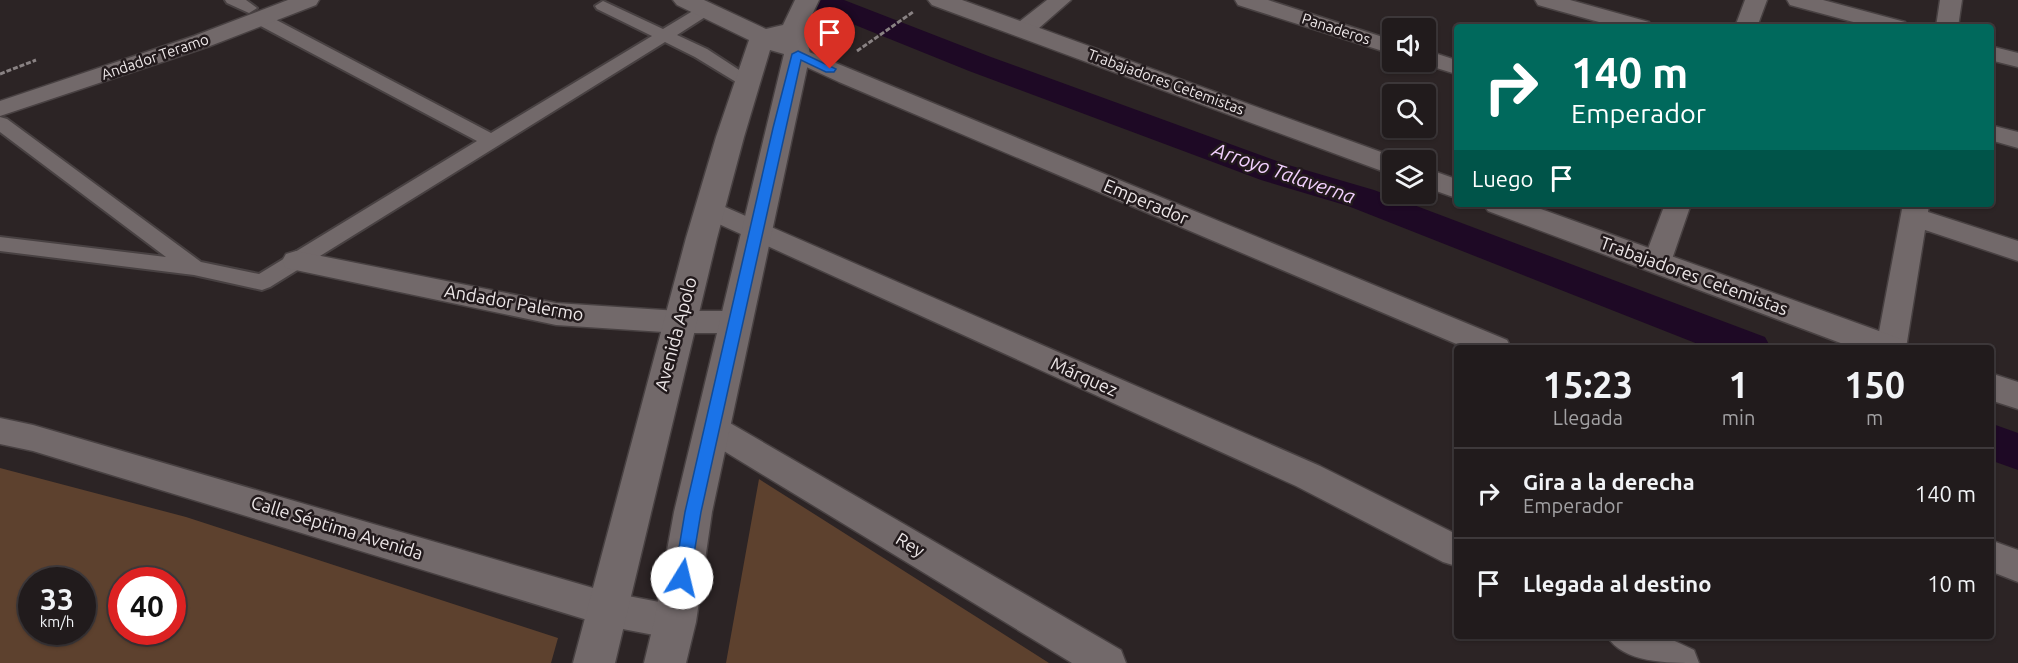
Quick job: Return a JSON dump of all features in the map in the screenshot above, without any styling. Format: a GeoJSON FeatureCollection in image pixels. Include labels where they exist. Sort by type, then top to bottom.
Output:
{"type":"FeatureCollection","features":[{"type":"Feature","properties":{"kind":"street","name":"Andador Teramo"},"geometry":{"type":"LineString","coordinates":[[0,109],[202,41],[252,7],[308,0]]}},
{"type":"Feature","properties":{"kind":"street","name":"Trabajadores Cetemistas"},"geometry":{"type":"LineString","coordinates":[[940,0],[1382,161]]}},
{"type":"Feature","properties":{"kind":"street"},"geometry":{"type":"LineString","coordinates":[[1023,30],[1060,0]]}},
{"type":"Feature","properties":{"kind":"street","name":"Panaderos"},"geometry":{"type":"LineString","coordinates":[[1246,0],[1382,44]]}},
{"type":"Feature","properties":{"kind":"street"},"geometry":{"type":"LineString","coordinates":[[1546,0],[1630,24]]}},
{"type":"Feature","properties":{"kind":"street"},"geometry":{"type":"LineString","coordinates":[[1747,24],[1756,0]]}},
{"type":"Feature","properties":{"kind":"street"},"geometry":{"type":"LineString","coordinates":[[1798,0],[1886,24]]}},
{"type":"Feature","properties":{"kind":"street"},"geometry":{"type":"LineString","coordinates":[[1947,24],[1949,0]]}},
{"type":"Feature","properties":{"kind":"street"},"geometry":{"type":"LineString","coordinates":[[0,244],[194,268],[262,282],[664,35],[696,4],[762,38],[798,26]]}},
{"type":"Feature","properties":{"kind":"street"},"geometry":{"type":"LineString","coordinates":[[603,6],[701,53],[747,81]]}},
{"type":"Feature","properties":{"kind":"street"},"geometry":{"type":"LineString","coordinates":[[0,92],[192,31],[252,7],[491,141]]}},
{"type":"Feature","properties":{"kind":"street"},"geometry":{"type":"LineString","coordinates":[[665,663],[675,622],[693,512],[756,230],[798,26]]}},
{"type":"Feature","properties":{"kind":"street","name":"Emperador"},"geometry":{"type":"LineString","coordinates":[[798,26],[858,82],[1489,345]]}},
{"type":"Feature","properties":{"kind":"street","name":"Avenida Apolo"},"geometry":{"type":"LineString","coordinates":[[594,663],[709,209],[762,38]]}},
{"type":"Feature","properties":{"kind":"street"},"geometry":{"type":"LineString","coordinates":[[1994,53],[2018,60]]}},
{"type":"Feature","properties":{"kind":"street"},"geometry":{"type":"LineString","coordinates":[[1436,61],[1454,67]]}},
{"type":"Feature","properties":{"kind":"street"},"geometry":{"type":"LineString","coordinates":[[0,123],[194,268]]}},
{"type":"Feature","properties":{"kind":"street"},"geometry":{"type":"LineString","coordinates":[[1994,133],[2018,140]]}},
{"type":"Feature","properties":{"kind":"street"},"geometry":{"type":"LineString","coordinates":[[1436,181],[1454,188]]}},
{"type":"Feature","properties":{"kind":"street","name":"Trabajadores Cetemistas"},"geometry":{"type":"LineString","coordinates":[[1506,207],[1882,345]]}},
{"type":"Feature","properties":{"kind":"street"},"geometry":{"type":"LineString","coordinates":[[1657,262],[1677,207]]}},
{"type":"Feature","properties":{"kind":"street","name":"Márquez"},"geometry":{"type":"LineString","coordinates":[[709,209],[1308,476],[1454,550]]}},
{"type":"Feature","properties":{"kind":"street"},"geometry":{"type":"LineString","coordinates":[[1891,345],[1915,210],[2018,251]]}},
{"type":"Feature","properties":{"kind":"street","name":"Andador Palermo"},"geometry":{"type":"LineString","coordinates":[[296,261],[556,314],[679,322],[735,322]]}},
{"type":"Feature","properties":{"kind":"street"},"geometry":{"type":"LineString","coordinates":[[1994,387],[2018,396]]}},
{"type":"Feature","properties":{"kind":"street","name":"Rey"},"geometry":{"type":"LineString","coordinates":[[712,428],[1107,663]]}},
{"type":"Feature","properties":{"kind":"street","name":"Calle Séptima Avenida"},"geometry":{"type":"LineString","coordinates":[[0,431],[33,438],[608,609],[675,622]]}},
{"type":"Feature","properties":{"kind":"street"},"geometry":{"type":"LineString","coordinates":[[1994,557],[2018,566]]}},
{"type":"Feature","properties":{"kind":"street"},"geometry":{"type":"LineString","coordinates":[[1632,639],[1680,663]]}},
{"type":"Feature","properties":{"kind":"path"},"geometry":{"type":"LineString","coordinates":[[858,50],[916,10]]}},
{"type":"Feature","properties":{"kind":"path"},"geometry":{"type":"LineString","coordinates":[[0,74],[36,60]]}},
{"type":"Feature","properties":{"kind":"shaded area"},"geometry":{"type":"Polygon","coordinates":[[[0,468],[186,517],[558,638],[551,663],[0,663],[0,468]]]}},
{"type":"Feature","properties":{"kind":"shaded area"},"geometry":{"type":"Polygon","coordinates":[[[759,479],[1049,663],[726,663],[759,479]]]}},
{"type":"Feature","properties":{"kind":"waterway","name":"Arroyo Talaverna"},"geometry":{"type":"LineString","coordinates":[[818,0],[980,64],[1273,172],[1361,198],[1742,345]]}},
{"type":"Feature","properties":{"kind":"waterway","name":"Arroyo Talaverna"},"geometry":{"type":"LineString","coordinates":[[1994,443],[2018,452]]}},
{"type":"Feature","properties":{"kind":"route"},"geometry":{"type":"LineString","coordinates":[[682,578],[693,512],[788,88],[798,54],[830,69]]}}]}
